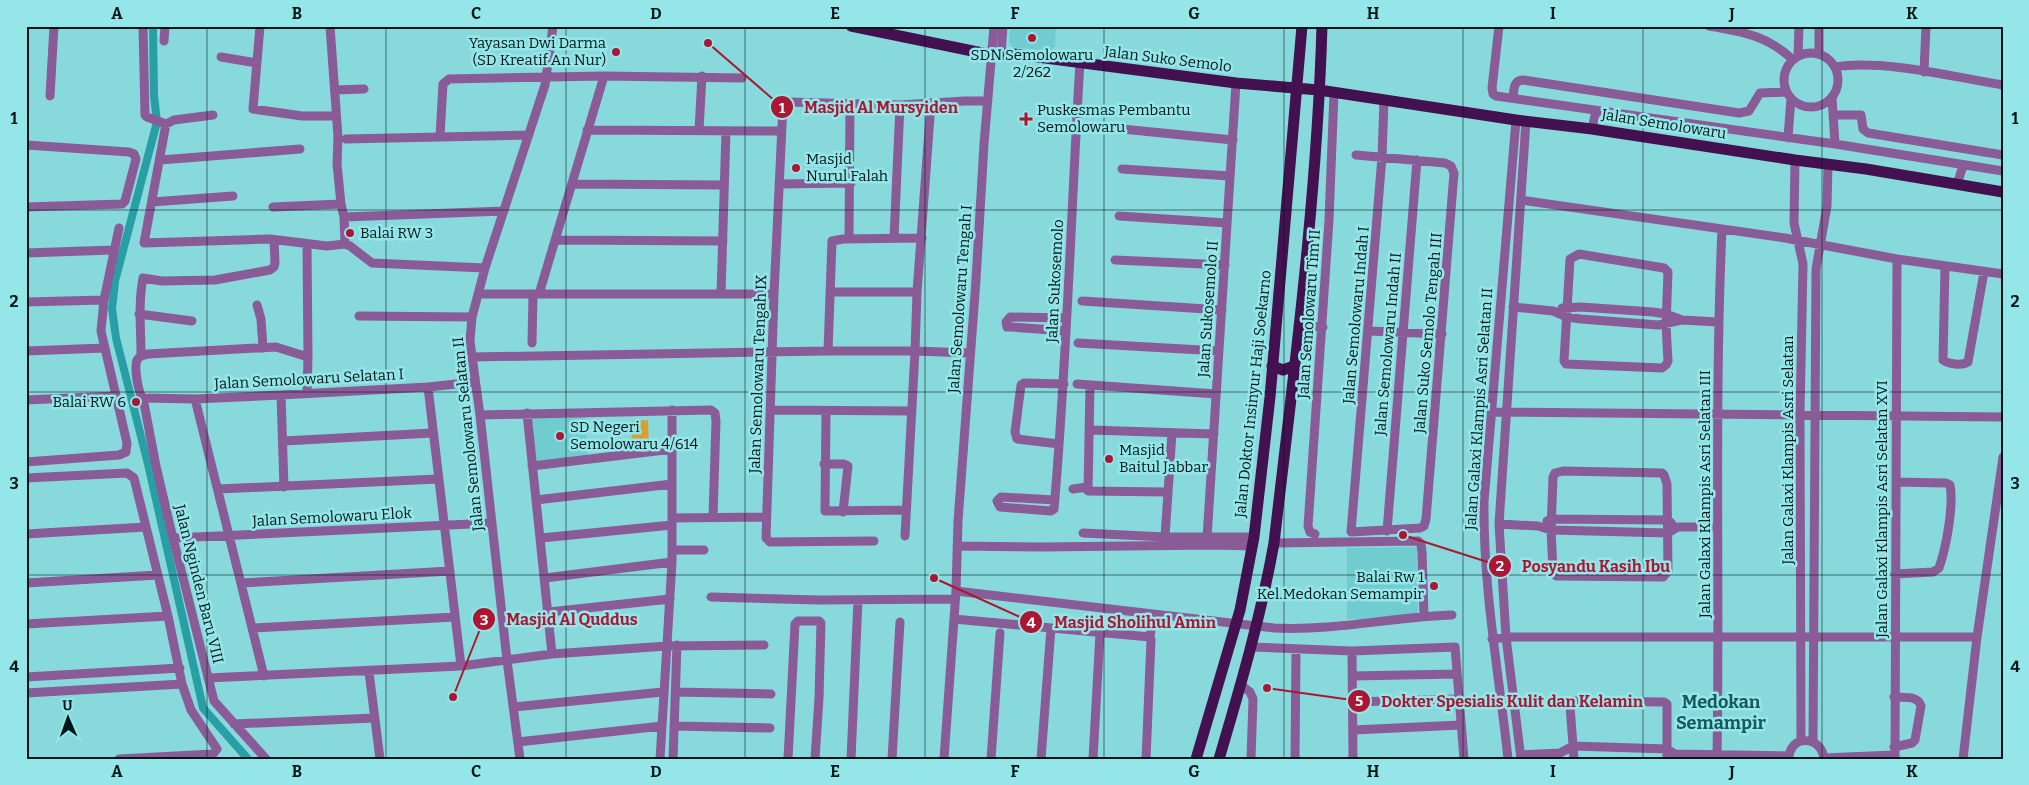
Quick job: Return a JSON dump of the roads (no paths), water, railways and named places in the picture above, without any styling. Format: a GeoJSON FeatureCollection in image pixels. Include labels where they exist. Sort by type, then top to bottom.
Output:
{"type":"FeatureCollection","features":[{"type":"Feature","properties":{"kind":"main road"},"geometry":{"type":"LineString","coordinates":[[851,26],[997,52]]}},
{"type":"Feature","properties":{"kind":"main road"},"geometry":{"type":"LineString","coordinates":[[888,26],[997,52]]}},
{"type":"Feature","properties":{"kind":"main road","name":"Jalan Doktor Insinyur Haji Soekarno"},"geometry":{"type":"LineString","coordinates":[[1196,759],[1236,625],[1253,542],[1270,397],[1302,26]]}},
{"type":"Feature","properties":{"kind":"main road"},"geometry":{"type":"LineString","coordinates":[[1219,759],[1256,628],[1274,543],[1309,222],[1322,26]]}},
{"type":"Feature","properties":{"kind":"main road","name":"Jalan Suko Semolo"},"geometry":{"type":"LineString","coordinates":[[997,52],[1236,83],[1319,90]]}},
{"type":"Feature","properties":{"kind":"main road","name":"Jalan Semolowaru"},"geometry":{"type":"LineString","coordinates":[[1319,90],[1521,120],[1594,120],[1795,160],[1866,169],[1960,174],[2003,192]]}},
{"type":"Feature","properties":{"kind":"main road"},"geometry":{"type":"LineString","coordinates":[[1272,366],[1283,370],[1294,366]]}},
{"type":"Feature","properties":{"kind":"main road"},"geometry":{"type":"LineString","coordinates":[[1270,397],[1273,393],[1281,391],[1288,394],[1291,398]]}},
{"type":"Feature","properties":{"kind":"street"},"geometry":{"type":"LineString","coordinates":[[50,96],[54,26]]}},
{"type":"Feature","properties":{"kind":"street"},"geometry":{"type":"LineString","coordinates":[[143,26],[145,113],[147,118],[162,123],[213,115]]}},
{"type":"Feature","properties":{"kind":"street"},"geometry":{"type":"LineString","coordinates":[[164,41],[165,26]]}},
{"type":"Feature","properties":{"kind":"street"},"geometry":{"type":"LineString","coordinates":[[260,26],[253,109],[271,110],[302,116],[336,116]]}},
{"type":"Feature","properties":{"kind":"street"},"geometry":{"type":"LineString","coordinates":[[330,26],[337,164],[344,218],[345,244]]}},
{"type":"Feature","properties":{"kind":"street","name":"Jalan Semolowaru Selatan II"},"geometry":{"type":"LineString","coordinates":[[520,759],[470,341],[472,316],[485,268],[543,92],[552,26]]}},
{"type":"Feature","properties":{"kind":"street"},"geometry":{"type":"LineString","coordinates":[[994,26],[997,52]]}},
{"type":"Feature","properties":{"kind":"street"},"geometry":{"type":"LineString","coordinates":[[997,52],[1003,26]]}},
{"type":"Feature","properties":{"kind":"street"},"geometry":{"type":"LineString","coordinates":[[1499,26],[1492,88],[1493,94],[1496,96],[1512,98],[1594,120],[1835,144],[1960,174],[2003,172]]}},
{"type":"Feature","properties":{"kind":"street"},"geometry":{"type":"LineString","coordinates":[[1709,26],[1755,36],[1772,43],[1795,58]]}},
{"type":"Feature","properties":{"kind":"street"},"geometry":{"type":"LineString","coordinates":[[1795,58],[1799,26]]}},
{"type":"Feature","properties":{"kind":"street"},"geometry":{"type":"LineString","coordinates":[[1819,26],[1819,54]]}},
{"type":"Feature","properties":{"kind":"street"},"geometry":{"type":"LineString","coordinates":[[1924,72],[1926,26]]}},
{"type":"Feature","properties":{"kind":"street","name":"Jalan Semolowaru Tengah I"},"geometry":{"type":"LineString","coordinates":[[944,759],[988,101],[997,52]]}},
{"type":"Feature","properties":{"kind":"street"},"geometry":{"type":"LineString","coordinates":[[1788,138],[1789,95],[1784,78],[1788,65],[1795,58],[1808,53],[1819,54],[1828,59],[1835,67],[1838,83],[1832,98],[1835,144]]}},
{"type":"Feature","properties":{"kind":"street"},"geometry":{"type":"LineString","coordinates":[[222,57],[257,63]]}},
{"type":"Feature","properties":{"kind":"street","name":"Jalan Sukosemolo"},"geometry":{"type":"LineString","coordinates":[[1055,500],[1064,384],[1080,62]]}},
{"type":"Feature","properties":{"kind":"street"},"geometry":{"type":"LineString","coordinates":[[1835,67],[1865,65],[1924,72],[2003,85]]}},
{"type":"Feature","properties":{"kind":"street"},"geometry":{"type":"LineString","coordinates":[[532,343],[536,295],[556,240],[604,76]]}},
{"type":"Feature","properties":{"kind":"street"},"geometry":{"type":"LineString","coordinates":[[440,136],[443,84],[446,81],[604,76],[742,78]]}},
{"type":"Feature","properties":{"kind":"street"},"geometry":{"type":"LineString","coordinates":[[699,130],[702,76]]}},
{"type":"Feature","properties":{"kind":"street"},"geometry":{"type":"LineString","coordinates":[[1512,98],[1515,84],[1523,80],[1739,113],[1748,111],[1760,93],[1789,95],[1796,103],[1811,107],[1819,106],[1832,98]]}},
{"type":"Feature","properties":{"kind":"street","name":"Jalan Sukosemolo II"},"geometry":{"type":"LineString","coordinates":[[1207,538],[1236,83]]}},
{"type":"Feature","properties":{"kind":"street"},"geometry":{"type":"LineString","coordinates":[[334,90],[364,89]]}},
{"type":"Feature","properties":{"kind":"street","name":"Jalan Semolowaru Tim II"},"geometry":{"type":"LineString","coordinates":[[1314,534],[1310,532],[1308,526],[1322,327],[1334,92]]}},
{"type":"Feature","properties":{"kind":"street","name":"Jalan Semolowaru Indah I"},"geometry":{"type":"LineString","coordinates":[[1351,532],[1382,157],[1384,100]]}},
{"type":"Feature","properties":{"kind":"street"},"geometry":{"type":"LineString","coordinates":[[849,238],[850,103],[900,105],[988,101]]}},
{"type":"Feature","properties":{"kind":"street","name":"Jalan Semolowaru Tengah IX"},"geometry":{"type":"LineString","coordinates":[[850,103],[787,102],[783,105],[774,294],[766,538],[768,542],[874,541]]}},
{"type":"Feature","properties":{"kind":"street"},"geometry":{"type":"LineString","coordinates":[[905,536],[917,292],[931,103]]}},
{"type":"Feature","properties":{"kind":"street"},"geometry":{"type":"LineString","coordinates":[[894,238],[900,105]]}},
{"type":"Feature","properties":{"kind":"street"},"geometry":{"type":"LineString","coordinates":[[1834,115],[1860,114],[1863,129],[1868,133],[2003,155]]}},
{"type":"Feature","properties":{"kind":"street","name":"Jalan Galaxi Klampis Asri Selatan II"},"geometry":{"type":"LineString","coordinates":[[1508,759],[1492,639],[1483,532],[1511,178],[1521,120]]}},
{"type":"Feature","properties":{"kind":"street","name":"Jalan Galaxi Klampis Asri Selatan II"},"geometry":{"type":"LineString","coordinates":[[1521,120],[1521,200],[1499,524],[1506,637],[1521,757]]}},
{"type":"Feature","properties":{"kind":"street"},"geometry":{"type":"LineString","coordinates":[[162,123],[160,160],[144,244],[218,240],[274,240],[334,246],[345,244],[372,263],[485,268]]}},
{"type":"Feature","properties":{"kind":"street"},"geometry":{"type":"LineString","coordinates":[[1122,129],[1233,140]]}},
{"type":"Feature","properties":{"kind":"street"},"geometry":{"type":"LineString","coordinates":[[588,130],[781,131]]}},
{"type":"Feature","properties":{"kind":"street"},"geometry":{"type":"LineString","coordinates":[[721,294],[726,131]]}},
{"type":"Feature","properties":{"kind":"street"},"geometry":{"type":"LineString","coordinates":[[346,139],[529,135]]}},
{"type":"Feature","properties":{"kind":"street"},"geometry":{"type":"LineString","coordinates":[[26,145],[129,152],[134,154],[136,159],[126,201],[119,204],[26,206]]}},
{"type":"Feature","properties":{"kind":"street"},"geometry":{"type":"LineString","coordinates":[[160,160],[300,149]]}},
{"type":"Feature","properties":{"kind":"street","name":"Jalan Suko Semolo Tengah III"},"geometry":{"type":"LineString","coordinates":[[1351,532],[1420,528],[1425,524],[1454,173],[1451,166],[1445,163],[1356,155]]}},
{"type":"Feature","properties":{"kind":"street","name":"Jalan Semolowaru Indah II"},"geometry":{"type":"LineString","coordinates":[[1387,531],[1417,160]]}},
{"type":"Feature","properties":{"kind":"street","name":"Jalan Galaxi Klampis Asri Selatan"},"geometry":{"type":"LineString","coordinates":[[1795,160],[1794,223],[1804,264],[1800,415],[1801,741]]}},
{"type":"Feature","properties":{"kind":"street","name":"Jalan Galaxi Klampis Asri Selatan"},"geometry":{"type":"LineString","coordinates":[[1813,741],[1816,269],[1827,206],[1828,164]]}},
{"type":"Feature","properties":{"kind":"street"},"geometry":{"type":"LineString","coordinates":[[1122,169],[1230,176]]}},
{"type":"Feature","properties":{"kind":"street"},"geometry":{"type":"LineString","coordinates":[[1511,178],[1522,178]]}},
{"type":"Feature","properties":{"kind":"street"},"geometry":{"type":"LineString","coordinates":[[779,184],[850,182]]}},
{"type":"Feature","properties":{"kind":"street"},"geometry":{"type":"LineString","coordinates":[[572,184],[724,185]]}},
{"type":"Feature","properties":{"kind":"street"},"geometry":{"type":"LineString","coordinates":[[152,202],[233,196]]}},
{"type":"Feature","properties":{"kind":"street"},"geometry":{"type":"LineString","coordinates":[[1521,200],[1820,244],[1897,259],[2003,274]]}},
{"type":"Feature","properties":{"kind":"street"},"geometry":{"type":"LineString","coordinates":[[273,207],[341,204]]}},
{"type":"Feature","properties":{"kind":"street"},"geometry":{"type":"LineString","coordinates":[[344,218],[504,211]]}},
{"type":"Feature","properties":{"kind":"street"},"geometry":{"type":"LineString","coordinates":[[1119,216],[1227,222]]}},
{"type":"Feature","properties":{"kind":"street"},"geometry":{"type":"LineString","coordinates":[[26,462],[124,454],[127,448],[101,331],[104,300],[119,228]]}},
{"type":"Feature","properties":{"kind":"street","name":"Jalan Galaxi Klampis Asri Selatan III"},"geometry":{"type":"LineString","coordinates":[[1717,756],[1719,638],[1717,528],[1718,322],[1722,229]]}},
{"type":"Feature","properties":{"kind":"street"},"geometry":{"type":"LineString","coordinates":[[828,352],[832,292],[831,244],[838,239],[849,238],[922,238]]}},
{"type":"Feature","properties":{"kind":"street","name":"Jalan Nginden Baru VIII"},"geometry":{"type":"LineString","coordinates":[[266,759],[214,701],[156,466],[143,398],[139,390],[136,365],[137,360],[141,356],[139,314],[143,278],[162,281],[215,280],[270,270],[274,267],[275,263],[274,240]]}},
{"type":"Feature","properties":{"kind":"street"},"geometry":{"type":"LineString","coordinates":[[556,240],[723,241]]}},
{"type":"Feature","properties":{"kind":"street"},"geometry":{"type":"LineString","coordinates":[[307,244],[307,393]]}},
{"type":"Feature","properties":{"kind":"street"},"geometry":{"type":"LineString","coordinates":[[26,253],[113,250]]}},
{"type":"Feature","properties":{"kind":"street"},"geometry":{"type":"LineString","coordinates":[[1578,254],[1664,268],[1668,275],[1666,314],[1668,361],[1664,367],[1570,366],[1564,361],[1570,259],[1578,254]]}},
{"type":"Feature","properties":{"kind":"street","name":"Jalan Galaxi Klampis Asri Selatan XVI"},"geometry":{"type":"LineString","coordinates":[[1894,754],[1897,259]]}},
{"type":"Feature","properties":{"kind":"street"},"geometry":{"type":"LineString","coordinates":[[1115,260],[1225,265]]}},
{"type":"Feature","properties":{"kind":"street"},"geometry":{"type":"LineString","coordinates":[[1945,266],[1943,360],[1946,362],[1963,364],[1968,362],[1984,272]]}},
{"type":"Feature","properties":{"kind":"street"},"geometry":{"type":"LineString","coordinates":[[832,292],[917,292]]}},
{"type":"Feature","properties":{"kind":"street"},"geometry":{"type":"LineString","coordinates":[[478,294],[774,294]]}},
{"type":"Feature","properties":{"kind":"street"},"geometry":{"type":"LineString","coordinates":[[26,302],[104,300]]}},
{"type":"Feature","properties":{"kind":"street"},"geometry":{"type":"LineString","coordinates":[[1082,301],[1222,310]]}},
{"type":"Feature","properties":{"kind":"street"},"geometry":{"type":"LineString","coordinates":[[257,305],[261,319],[263,348]]}},
{"type":"Feature","properties":{"kind":"street"},"geometry":{"type":"LineString","coordinates":[[1553,311],[1567,306],[1666,314],[1682,320],[1718,322]]}},
{"type":"Feature","properties":{"kind":"street"},"geometry":{"type":"LineString","coordinates":[[1513,307],[1553,311],[1567,317],[1666,325],[1682,320]]}},
{"type":"Feature","properties":{"kind":"street"},"geometry":{"type":"LineString","coordinates":[[139,314],[192,320]]}},
{"type":"Feature","properties":{"kind":"street"},"geometry":{"type":"LineString","coordinates":[[358,316],[472,316]]}},
{"type":"Feature","properties":{"kind":"street"},"geometry":{"type":"LineString","coordinates":[[1066,318],[1010,318],[1006,322],[1007,326],[1011,327],[1066,331]]}},
{"type":"Feature","properties":{"kind":"street"},"geometry":{"type":"LineString","coordinates":[[1298,326],[1322,327]]}},
{"type":"Feature","properties":{"kind":"street"},"geometry":{"type":"LineString","coordinates":[[1368,331],[1442,334]]}},
{"type":"Feature","properties":{"kind":"street"},"geometry":{"type":"LineString","coordinates":[[1078,343],[1219,351]]}},
{"type":"Feature","properties":{"kind":"street"},"geometry":{"type":"LineString","coordinates":[[141,356],[148,354],[276,347],[308,357]]}},
{"type":"Feature","properties":{"kind":"street"},"geometry":{"type":"LineString","coordinates":[[26,351],[106,348]]}},
{"type":"Feature","properties":{"kind":"street"},"geometry":{"type":"LineString","coordinates":[[472,358],[915,351],[970,353]]}},
{"type":"Feature","properties":{"kind":"street","name":"Jalan Semolowaru Selatan I"},"geometry":{"type":"LineString","coordinates":[[143,398],[195,399],[281,395],[428,387],[475,382]]}},
{"type":"Feature","properties":{"kind":"street"},"geometry":{"type":"LineString","coordinates":[[1059,444],[1017,439],[1015,432],[1021,385],[1024,383],[1064,384]]}},
{"type":"Feature","properties":{"kind":"street"},"geometry":{"type":"LineString","coordinates":[[1078,384],[1216,394]]}},
{"type":"Feature","properties":{"kind":"street"},"geometry":{"type":"LineString","coordinates":[[1090,385],[1087,487],[1091,492],[1167,492]]}},
{"type":"Feature","properties":{"kind":"street"},"geometry":{"type":"LineString","coordinates":[[428,387],[461,666]]}},
{"type":"Feature","properties":{"kind":"street"},"geometry":{"type":"LineString","coordinates":[[281,395],[284,487]]}},
{"type":"Feature","properties":{"kind":"street"},"geometry":{"type":"LineString","coordinates":[[26,400],[116,396]]}},
{"type":"Feature","properties":{"kind":"street"},"geometry":{"type":"LineString","coordinates":[[195,399],[219,489],[264,676]]}},
{"type":"Feature","properties":{"kind":"street"},"geometry":{"type":"LineString","coordinates":[[660,759],[672,562],[672,410]]}},
{"type":"Feature","properties":{"kind":"street"},"geometry":{"type":"LineString","coordinates":[[480,415],[709,410],[715,413],[713,518]]}},
{"type":"Feature","properties":{"kind":"street"},"geometry":{"type":"LineString","coordinates":[[771,410],[912,411]]}},
{"type":"Feature","properties":{"kind":"street"},"geometry":{"type":"LineString","coordinates":[[826,411],[824,510],[843,512],[905,510]]}},
{"type":"Feature","properties":{"kind":"street"},"geometry":{"type":"LineString","coordinates":[[1491,412],[2003,417]]}},
{"type":"Feature","properties":{"kind":"street"},"geometry":{"type":"LineString","coordinates":[[527,413],[552,654]]}},
{"type":"Feature","properties":{"kind":"street"},"geometry":{"type":"LineString","coordinates":[[1090,430],[1214,434]]}},
{"type":"Feature","properties":{"kind":"street"},"geometry":{"type":"LineString","coordinates":[[284,441],[432,433]]}},
{"type":"Feature","properties":{"kind":"street"},"geometry":{"type":"LineString","coordinates":[[1165,538],[1172,433]]}},
{"type":"Feature","properties":{"kind":"street"},"geometry":{"type":"LineString","coordinates":[[532,466],[672,450]]}},
{"type":"Feature","properties":{"kind":"street"},"geometry":{"type":"LineString","coordinates":[[1963,759],[1977,637],[2003,457]]}},
{"type":"Feature","properties":{"kind":"street"},"geometry":{"type":"LineString","coordinates":[[824,464],[844,464],[848,466],[843,512]]}},
{"type":"Feature","properties":{"kind":"street"},"geometry":{"type":"LineString","coordinates":[[1562,471],[1662,473],[1666,477],[1667,484],[1668,520],[1668,571],[1663,577],[1558,577],[1555,575],[1551,519],[1553,477],[1556,473],[1562,471]]}},
{"type":"Feature","properties":{"kind":"street"},"geometry":{"type":"LineString","coordinates":[[26,478],[127,473],[134,478],[168,616],[182,684],[191,710],[217,749],[213,754],[119,759]]}},
{"type":"Feature","properties":{"kind":"street"},"geometry":{"type":"LineString","coordinates":[[219,489],[438,479]]}},
{"type":"Feature","properties":{"kind":"street"},"geometry":{"type":"LineString","coordinates":[[1895,574],[1933,572],[1937,570],[1946,535],[1951,492],[1950,485],[1946,483],[1896,482]]}},
{"type":"Feature","properties":{"kind":"street"},"geometry":{"type":"LineString","coordinates":[[536,500],[672,484]]}},
{"type":"Feature","properties":{"kind":"street"},"geometry":{"type":"LineString","coordinates":[[1073,488],[1087,487]]}},
{"type":"Feature","properties":{"kind":"street"},"geometry":{"type":"LineString","coordinates":[[1001,497],[1055,500],[1052,511],[1000,507],[996,501],[1001,497]]}},
{"type":"Feature","properties":{"kind":"street"},"geometry":{"type":"LineString","coordinates":[[541,538],[672,521],[766,517]]}},
{"type":"Feature","properties":{"kind":"street"},"geometry":{"type":"LineString","coordinates":[[1538,526],[1551,519],[1668,520],[1678,527]]}},
{"type":"Feature","properties":{"kind":"street","name":"Jalan Semolowaru Elok"},"geometry":{"type":"LineString","coordinates":[[174,538],[492,523]]}},
{"type":"Feature","properties":{"kind":"street"},"geometry":{"type":"LineString","coordinates":[[1499,524],[1538,526],[1551,530],[1668,533],[1678,527],[1717,528]]}},
{"type":"Feature","properties":{"kind":"street"},"geometry":{"type":"LineString","coordinates":[[26,534],[146,527]]}},
{"type":"Feature","properties":{"kind":"street"},"geometry":{"type":"LineString","coordinates":[[1083,533],[1165,538],[1207,538],[1253,542]]}},
{"type":"Feature","properties":{"kind":"street"},"geometry":{"type":"LineString","coordinates":[[957,546],[1213,545],[1253,542]]}},
{"type":"Feature","properties":{"kind":"street"},"geometry":{"type":"LineString","coordinates":[[1274,543],[1419,542],[1422,552],[1424,616]]}},
{"type":"Feature","properties":{"kind":"street"},"geometry":{"type":"LineString","coordinates":[[672,550],[704,550]]}},
{"type":"Feature","properties":{"kind":"street"},"geometry":{"type":"LineString","coordinates":[[545,578],[672,562]]}},
{"type":"Feature","properties":{"kind":"street"},"geometry":{"type":"LineString","coordinates":[[241,583],[450,571]]}},
{"type":"Feature","properties":{"kind":"street"},"geometry":{"type":"LineString","coordinates":[[26,583],[158,575]]}},
{"type":"Feature","properties":{"kind":"street"},"geometry":{"type":"LineString","coordinates":[[711,597],[858,600],[956,595],[1153,615],[1256,628],[1303,630],[1424,616],[1452,615]]}},
{"type":"Feature","properties":{"kind":"street"},"geometry":{"type":"LineString","coordinates":[[548,612],[670,599]]}},
{"type":"Feature","properties":{"kind":"street"},"geometry":{"type":"LineString","coordinates":[[851,759],[858,600]]}},
{"type":"Feature","properties":{"kind":"street"},"geometry":{"type":"LineString","coordinates":[[1146,759],[1153,615]]}},
{"type":"Feature","properties":{"kind":"street"},"geometry":{"type":"LineString","coordinates":[[26,624],[168,616]]}},
{"type":"Feature","properties":{"kind":"street"},"geometry":{"type":"LineString","coordinates":[[252,628],[455,617]]}},
{"type":"Feature","properties":{"kind":"street"},"geometry":{"type":"LineString","coordinates":[[954,619],[1100,633],[1151,640]]}},
{"type":"Feature","properties":{"kind":"street"},"geometry":{"type":"LineString","coordinates":[[788,759],[795,626],[798,621],[819,621],[821,623],[819,698],[815,759]]}},
{"type":"Feature","properties":{"kind":"street"},"geometry":{"type":"LineString","coordinates":[[892,759],[900,622]]}},
{"type":"Feature","properties":{"kind":"street"},"geometry":{"type":"LineString","coordinates":[[1042,759],[1051,628]]}},
{"type":"Feature","properties":{"kind":"street"},"geometry":{"type":"LineString","coordinates":[[991,759],[1000,633]]}},
{"type":"Feature","properties":{"kind":"street"},"geometry":{"type":"LineString","coordinates":[[1093,759],[1100,633]]}},
{"type":"Feature","properties":{"kind":"street"},"geometry":{"type":"LineString","coordinates":[[1492,639],[1506,637],[1977,637]]}},
{"type":"Feature","properties":{"kind":"street"},"geometry":{"type":"LineString","coordinates":[[208,678],[369,672],[461,666],[552,654],[677,645],[764,645]]}},
{"type":"Feature","properties":{"kind":"street"},"geometry":{"type":"LineString","coordinates":[[673,759],[677,645]]}},
{"type":"Feature","properties":{"kind":"street"},"geometry":{"type":"LineString","coordinates":[[1251,647],[1352,651],[1456,647],[1456,674],[1464,759]]}},
{"type":"Feature","properties":{"kind":"street"},"geometry":{"type":"LineString","coordinates":[[1295,759],[1296,649]]}},
{"type":"Feature","properties":{"kind":"street"},"geometry":{"type":"LineString","coordinates":[[1352,651],[1354,759]]}},
{"type":"Feature","properties":{"kind":"street"},"geometry":{"type":"LineString","coordinates":[[26,677],[180,668]]}},
{"type":"Feature","properties":{"kind":"street"},"geometry":{"type":"LineString","coordinates":[[369,672],[380,759]]}},
{"type":"Feature","properties":{"kind":"street"},"geometry":{"type":"LineString","coordinates":[[1352,676],[1456,674]]}},
{"type":"Feature","properties":{"kind":"street"},"geometry":{"type":"LineString","coordinates":[[26,692],[182,684]]}},
{"type":"Feature","properties":{"kind":"street"},"geometry":{"type":"LineString","coordinates":[[1241,685],[1250,692],[1253,699],[1251,759]]}},
{"type":"Feature","properties":{"kind":"street"},"geometry":{"type":"LineString","coordinates":[[514,707],[663,692]]}},
{"type":"Feature","properties":{"kind":"street"},"geometry":{"type":"LineString","coordinates":[[676,692],[771,694]]}},
{"type":"Feature","properties":{"kind":"street"},"geometry":{"type":"LineString","coordinates":[[1521,757],[1560,753],[1572,746],[1670,755],[1789,758],[1792,747],[1801,741],[1813,741],[1821,748],[1824,758],[1894,754],[1915,740],[1921,706],[1920,702],[1915,698],[1894,697]]}},
{"type":"Feature","properties":{"kind":"street"},"geometry":{"type":"LineString","coordinates":[[1352,702],[1458,699]]}},
{"type":"Feature","properties":{"kind":"street"},"geometry":{"type":"LineString","coordinates":[[1560,753],[1573,759],[1570,702],[1664,702],[1667,704],[1670,755]]}},
{"type":"Feature","properties":{"kind":"street"},"geometry":{"type":"LineString","coordinates":[[234,724],[375,718]]}},
{"type":"Feature","properties":{"kind":"street"},"geometry":{"type":"LineString","coordinates":[[1353,730],[1461,725]]}},
{"type":"Feature","properties":{"kind":"street"},"geometry":{"type":"LineString","coordinates":[[518,742],[662,726]]}},
{"type":"Feature","properties":{"kind":"street"},"geometry":{"type":"LineString","coordinates":[[674,726],[770,728]]}},
{"type":"Feature","properties":{"kind":"waterway"},"geometry":{"type":"LineString","coordinates":[[153,26],[154,96],[157,122],[115,281],[112,309],[116,338],[148,464],[203,708],[248,759]]}},
{"type":"Feature","properties":{"kind":"place","name":"SDN Semolowaru 2/262"},"geometry":{"type":"Point","coordinates":[1032,38]}},
{"type":"Feature","properties":{"kind":"place","name":"Masjid Al Mursyiden"},"geometry":{"type":"Point","coordinates":[708,43]}},
{"type":"Feature","properties":{"kind":"place","name":"Yayasan Dwi Darma (SD Kreatif An Nur)"},"geometry":{"type":"Point","coordinates":[616,52]}},
{"type":"Feature","properties":{"kind":"place","name":"Puskesmas Pembantu Semolowaru"},"geometry":{"type":"Point","coordinates":[1026,119]}},
{"type":"Feature","properties":{"kind":"place","name":"Masjid Nurul Falah"},"geometry":{"type":"Point","coordinates":[796,168]}},
{"type":"Feature","properties":{"kind":"place","name":"Balai RW 3"},"geometry":{"type":"Point","coordinates":[350,233]}},
{"type":"Feature","properties":{"kind":"place","name":"Balai RW 6"},"geometry":{"type":"Point","coordinates":[136,402]}},
{"type":"Feature","properties":{"kind":"place","name":"SD Negeri Semolowaru 4/614"},"geometry":{"type":"Point","coordinates":[560,436]}},
{"type":"Feature","properties":{"kind":"place","name":"Masjid Baitul Jabbar"},"geometry":{"type":"Point","coordinates":[1109,459]}},
{"type":"Feature","properties":{"kind":"place","name":"Posyandu Kasih Ibu"},"geometry":{"type":"Point","coordinates":[1403,535]}},
{"type":"Feature","properties":{"kind":"place","name":"Masjid Sholihul Amin"},"geometry":{"type":"Point","coordinates":[934,578]}},
{"type":"Feature","properties":{"kind":"place","name":"Balai Rw 1 Kel.Medokan Semampir"},"geometry":{"type":"Point","coordinates":[1434,586]}},
{"type":"Feature","properties":{"kind":"place","name":"Dokter Spesialis Kulit dan Kelamin"},"geometry":{"type":"Point","coordinates":[1267,688]}},
{"type":"Feature","properties":{"kind":"place","name":"Masjid Al Quddus"},"geometry":{"type":"Point","coordinates":[453,697]}},
{"type":"Feature","properties":{"kind":"district","name":"Medokan Semampir"},"geometry":{"type":"Point","coordinates":[1721,712]}}]}
